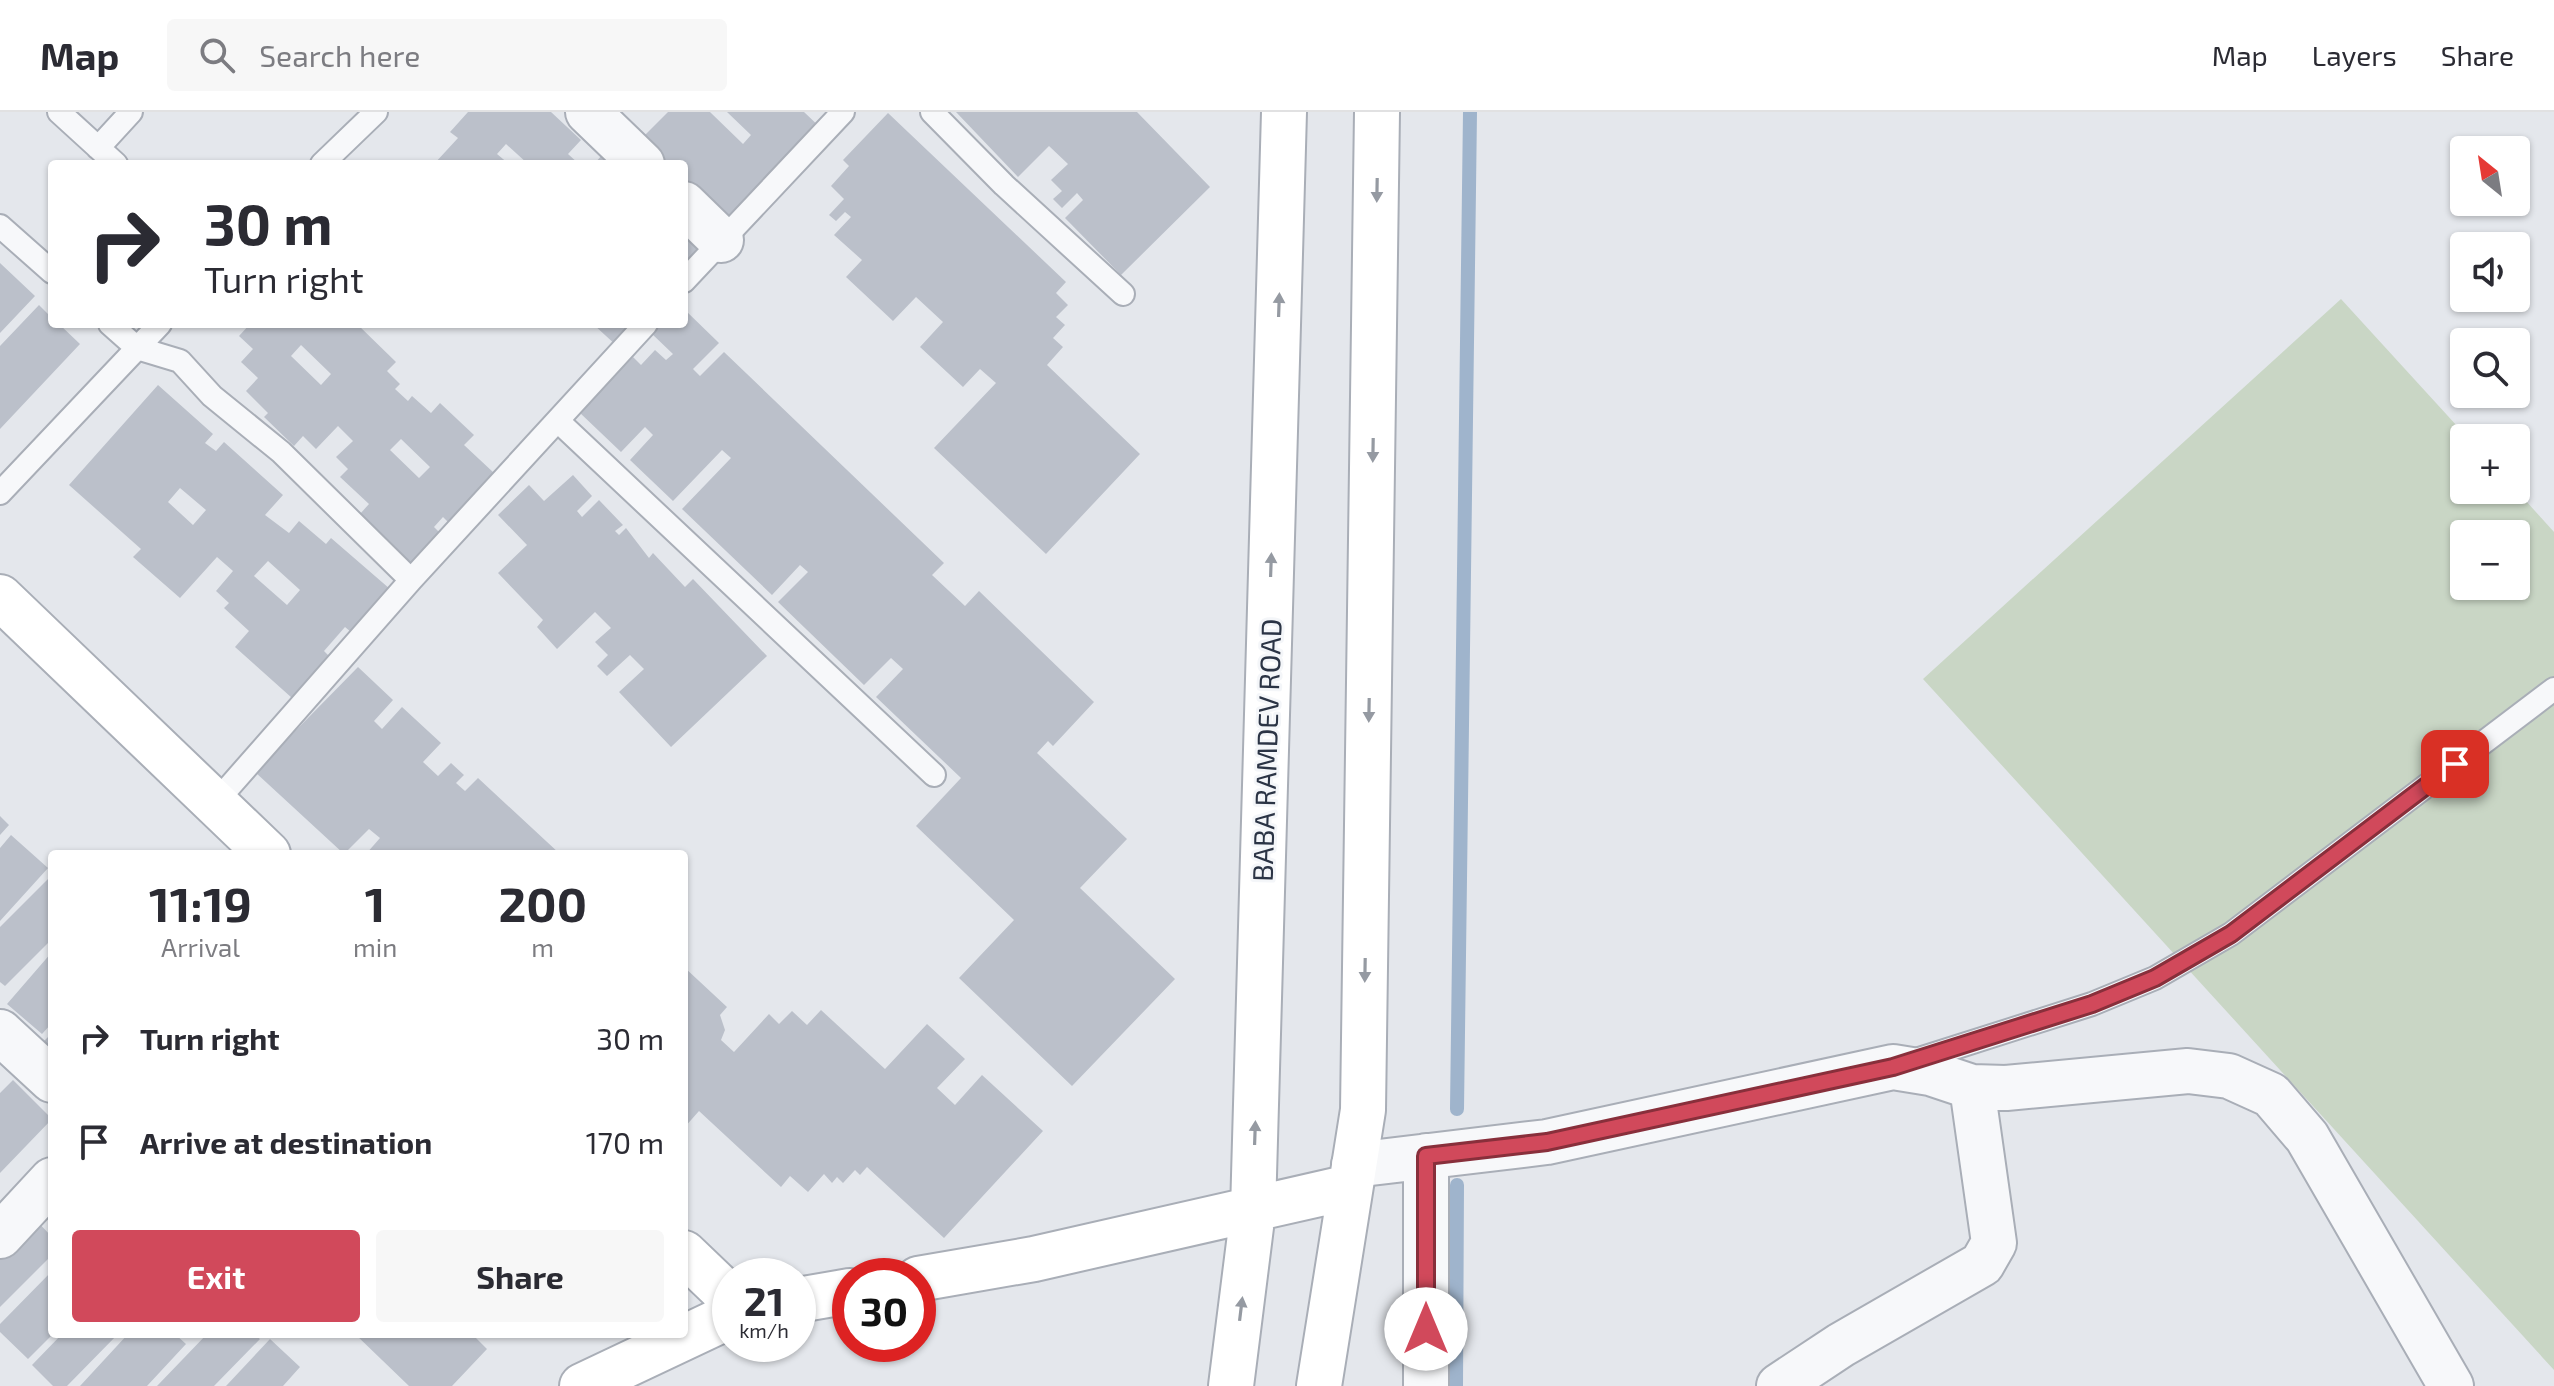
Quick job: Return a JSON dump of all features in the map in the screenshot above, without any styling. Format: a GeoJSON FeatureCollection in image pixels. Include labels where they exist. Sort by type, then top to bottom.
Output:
{"type":"FeatureCollection","features":[{"type":"Feature","properties":{"kind":"street"},"geometry":{"type":"LineString","coordinates":[[588,112],[638,160]]}},
{"type":"Feature","properties":{"kind":"street","name":"BABA RAMDEV ROAD"},"geometry":{"type":"LineString","coordinates":[[1231,1386],[1253,1211],[1284,112]]}},
{"type":"Feature","properties":{"kind":"street"},"geometry":{"type":"LineString","coordinates":[[1319,1386],[1363,1110],[1377,112]]}},
{"type":"Feature","properties":{"kind":"street"},"geometry":{"type":"LineString","coordinates":[[688,208],[721,240]]}},
{"type":"Feature","properties":{"kind":"street"},"geometry":{"type":"LineString","coordinates":[[0,597],[264,850]]}},
{"type":"Feature","properties":{"kind":"street"},"geometry":{"type":"LineString","coordinates":[[0,1032],[48,1076]]}},
{"type":"Feature","properties":{"kind":"street"},"geometry":{"type":"LineString","coordinates":[[936,1276],[1034,1259],[1253,1211],[1352,1176],[1426,1156],[1547,1142],[1893,1067],[1930,1073],[1972,1087],[2006,1088],[2188,1071],[2229,1076],[2271,1095],[2307,1137],[2451,1386]]}},
{"type":"Feature","properties":{"kind":"street"},"geometry":{"type":"LineString","coordinates":[[1779,1386],[1841,1345],[1982,1264],[1994,1243],[1972,1087]]}},
{"type":"Feature","properties":{"kind":"street"},"geometry":{"type":"LineString","coordinates":[[1426,1156],[1426,1386]]}},
{"type":"Feature","properties":{"kind":"street"},"geometry":{"type":"LineString","coordinates":[[0,1236],[48,1184]]}},
{"type":"Feature","properties":{"kind":"street"},"geometry":{"type":"LineString","coordinates":[[688,1257],[712,1280]]}},
{"type":"Feature","properties":{"kind":"street"},"geometry":{"type":"LineString","coordinates":[[688,1336],[712,1325]]}},
{"type":"Feature","properties":{"kind":"street"},"geometry":{"type":"LineString","coordinates":[[582,1386],[683,1338]]}},
{"type":"Feature","properties":{"kind":"lane"},"geometry":{"type":"LineString","coordinates":[[59,112],[112,160]]}},
{"type":"Feature","properties":{"kind":"lane"},"geometry":{"type":"LineString","coordinates":[[98,148],[131,112]]}},
{"type":"Feature","properties":{"kind":"lane"},"geometry":{"type":"LineString","coordinates":[[326,160],[376,112]]}},
{"type":"Feature","properties":{"kind":"lane"},"geometry":{"type":"LineString","coordinates":[[688,277],[843,112]]}},
{"type":"Feature","properties":{"kind":"lane"},"geometry":{"type":"LineString","coordinates":[[932,112],[1004,185],[1123,294]]}},
{"type":"Feature","properties":{"kind":"lane"},"geometry":{"type":"LineString","coordinates":[[0,226],[48,268]]}},
{"type":"Feature","properties":{"kind":"lane"},"geometry":{"type":"LineString","coordinates":[[114,328],[137,348],[180,361],[212,396],[281,452],[411,580]]}},
{"type":"Feature","properties":{"kind":"lane"},"geometry":{"type":"LineString","coordinates":[[0,493],[156,328]]}},
{"type":"Feature","properties":{"kind":"lane"},"geometry":{"type":"LineString","coordinates":[[215,803],[411,580],[642,328]]}},
{"type":"Feature","properties":{"kind":"lane"},"geometry":{"type":"LineString","coordinates":[[559,422],[934,775]]}},
{"type":"Feature","properties":{"kind":"lane"},"geometry":{"type":"LineString","coordinates":[[1893,1067],[2092,1004],[2167,971],[2231,934],[2554,689]]}},
{"type":"Feature","properties":{"kind":"green space"},"geometry":{"type":"Polygon","coordinates":[[[2341,299],[2455,424],[2450,424],[2450,504],[2529,504],[2554,532],[2554,1370],[1923,679],[2341,299]]]}},
{"type":"Feature","properties":{"kind":"building"},"geometry":{"type":"Polygon","coordinates":[[[468,112],[551,112],[581,140],[568,154],[575,160],[524,160],[506,144],[497,154],[504,160],[438,160],[458,138],[450,132],[468,112]]]}},
{"type":"Feature","properties":{"kind":"building"},"geometry":{"type":"Polygon","coordinates":[[[668,112],[710,112],[743,144],[751,135],[727,112],[804,112],[824,131],[733,224],[688,185],[688,160],[662,160],[641,139],[668,112]]]}},
{"type":"Feature","properties":{"kind":"building"},"geometry":{"type":"Polygon","coordinates":[[[956,112],[1137,112],[1210,187],[1121,275],[1065,218],[1083,200],[1077,193],[1062,208],[1053,199],[1062,191],[1051,180],[1068,164],[1049,146],[1018,177],[956,112]]]}},
{"type":"Feature","properties":{"kind":"building"},"geometry":{"type":"Polygon","coordinates":[[[888,113],[1066,282],[1056,293],[1068,305],[1056,317],[1065,325],[1053,338],[1063,347],[1047,365],[1140,454],[1046,554],[934,448],[996,383],[980,369],[963,387],[920,347],[943,322],[916,297],[893,321],[846,277],[862,260],[834,235],[851,217],[845,212],[836,221],[829,215],[844,199],[831,186],[849,166],[843,160],[888,113]]]}},
{"type":"Feature","properties":{"kind":"building"},"geometry":{"type":"Polygon","coordinates":[[[688,234],[707,251],[688,271],[688,234]]]}},
{"type":"Feature","properties":{"kind":"building"},"geometry":{"type":"Polygon","coordinates":[[[0,263],[35,296],[0,333],[0,263]]]}},
{"type":"Feature","properties":{"kind":"building"},"geometry":{"type":"Polygon","coordinates":[[[39,305],[48,314],[48,328],[63,328],[80,344],[0,429],[0,346],[39,305]]]}},
{"type":"Feature","properties":{"kind":"building"},"geometry":{"type":"Polygon","coordinates":[[[688,313],[719,343],[693,369],[700,376],[724,352],[944,563],[932,575],[965,606],[979,591],[1094,702],[1053,746],[1048,741],[1037,753],[1127,839],[1080,888],[1175,979],[1072,1086],[959,978],[1014,920],[916,826],[961,778],[876,697],[903,669],[891,658],[864,685],[778,602],[808,572],[800,565],[772,595],[682,509],[731,458],[722,450],[673,501],[630,460],[653,435],[645,427],[621,452],[579,412],[633,357],[641,365],[655,350],[666,360],[673,354],[651,333],[656,328],[688,328],[688,313]]]}},
{"type":"Feature","properties":{"kind":"building"},"geometry":{"type":"Polygon","coordinates":[[[246,328],[361,328],[396,362],[387,371],[400,384],[395,389],[408,401],[412,396],[431,413],[440,403],[474,435],[464,445],[494,473],[465,503],[469,506],[451,525],[443,517],[434,527],[442,535],[413,565],[360,514],[369,504],[340,477],[348,469],[336,457],[353,441],[338,426],[316,449],[303,436],[294,446],[264,417],[268,413],[246,391],[258,378],[241,362],[253,349],[239,336],[246,328]],[[301,345],[291,356],[321,385],[331,374],[301,345]],[[401,439],[390,450],[419,478],[430,467],[401,439]]]}},
{"type":"Feature","properties":{"kind":"building"},"geometry":{"type":"Polygon","coordinates":[[[597,328],[635,328],[618,347],[597,328]]]}},
{"type":"Feature","properties":{"kind":"building"},"geometry":{"type":"Polygon","coordinates":[[[158,385],[213,434],[205,443],[216,451],[224,442],[283,495],[265,515],[289,533],[299,521],[326,544],[331,538],[390,589],[351,632],[345,627],[324,651],[330,657],[292,698],[235,647],[249,631],[224,608],[229,603],[216,591],[233,571],[217,557],[180,598],[133,557],[141,549],[69,485],[158,385]],[[180,488],[168,502],[193,525],[206,510],[180,488]],[[268,561],[254,576],[287,605],[300,590],[268,561]]]}},
{"type":"Feature","properties":{"kind":"building"},"geometry":{"type":"Polygon","coordinates":[[[573,475],[592,496],[577,511],[582,517],[599,500],[623,525],[615,531],[619,535],[626,528],[649,558],[653,553],[685,587],[693,579],[767,656],[671,747],[619,692],[644,669],[630,655],[607,676],[597,666],[608,655],[595,642],[611,628],[595,612],[557,649],[537,627],[543,620],[498,573],[527,545],[498,515],[529,485],[544,501],[573,475]]]}},
{"type":"Feature","properties":{"kind":"building"},"geometry":{"type":"Polygon","coordinates":[[[358,667],[393,700],[374,721],[382,729],[402,707],[441,743],[423,762],[438,776],[451,763],[464,775],[456,783],[465,791],[478,778],[556,850],[370,850],[380,838],[369,829],[348,850],[340,850],[255,772],[358,667]]]}},
{"type":"Feature","properties":{"kind":"building"},"geometry":{"type":"Polygon","coordinates":[[[0,816],[9,825],[0,835],[0,816]]]}},
{"type":"Feature","properties":{"kind":"building"},"geometry":{"type":"Polygon","coordinates":[[[11,835],[48,868],[0,921],[0,848],[11,835]]]}},
{"type":"Feature","properties":{"kind":"building"},"geometry":{"type":"Polygon","coordinates":[[[48,879],[48,943],[5,986],[0,982],[0,927],[48,879]]]}},
{"type":"Feature","properties":{"kind":"building"},"geometry":{"type":"Polygon","coordinates":[[[48,957],[48,1027],[42,1034],[7,1004],[48,957]]]}},
{"type":"Feature","properties":{"kind":"building"},"geometry":{"type":"Polygon","coordinates":[[[688,971],[727,1007],[720,1015],[725,1030],[721,1040],[734,1052],[769,1014],[779,1024],[792,1011],[807,1025],[821,1010],[885,1069],[927,1024],[965,1059],[937,1088],[955,1105],[982,1075],[1043,1131],[944,1238],[867,1167],[860,1175],[855,1170],[843,1183],[837,1177],[832,1183],[824,1174],[808,1192],[790,1176],[781,1187],[699,1111],[688,1123],[688,971]]]}},
{"type":"Feature","properties":{"kind":"building"},"geometry":{"type":"Polygon","coordinates":[[[48,1037],[48,1051],[41,1044],[48,1037]]]}},
{"type":"Feature","properties":{"kind":"building"},"geometry":{"type":"Polygon","coordinates":[[[13,1080],[48,1115],[48,1123],[0,1173],[0,1093],[13,1080]]]}},
{"type":"Feature","properties":{"kind":"building"},"geometry":{"type":"Polygon","coordinates":[[[35,1219],[48,1233],[48,1259],[0,1307],[0,1254],[35,1219]]]}},
{"type":"Feature","properties":{"kind":"building"},"geometry":{"type":"Polygon","coordinates":[[[48,1275],[49,1338],[28,1359],[0,1332],[0,1324],[48,1275]]]}},
{"type":"Feature","properties":{"kind":"building"},"geometry":{"type":"Polygon","coordinates":[[[58,1338],[114,1338],[67,1386],[53,1386],[32,1365],[58,1338]]]}},
{"type":"Feature","properties":{"kind":"building"},"geometry":{"type":"Polygon","coordinates":[[[124,1338],[179,1338],[186,1344],[147,1386],[80,1386],[124,1338]]]}},
{"type":"Feature","properties":{"kind":"building"},"geometry":{"type":"Polygon","coordinates":[[[203,1338],[260,1339],[214,1386],[157,1386],[203,1338]]]}},
{"type":"Feature","properties":{"kind":"building"},"geometry":{"type":"Polygon","coordinates":[[[359,1338],[476,1338],[487,1349],[452,1386],[409,1386],[359,1338]]]}},
{"type":"Feature","properties":{"kind":"building"},"geometry":{"type":"Polygon","coordinates":[[[270,1339],[300,1367],[283,1386],[226,1386],[270,1339]]]}},
{"type":"Feature","properties":{"kind":"waterway"},"geometry":{"type":"LineString","coordinates":[[1457,1109],[1470,112]]}},
{"type":"Feature","properties":{"kind":"waterway"},"geometry":{"type":"LineString","coordinates":[[1456,1386],[1457,1185]]}},
{"type":"Feature","properties":{"kind":"route"},"geometry":{"type":"LineString","coordinates":[[1426,1329],[1426,1156],[1547,1142],[1893,1067],[2092,1004],[2155,978],[2231,934],[2455,764]]}}]}
